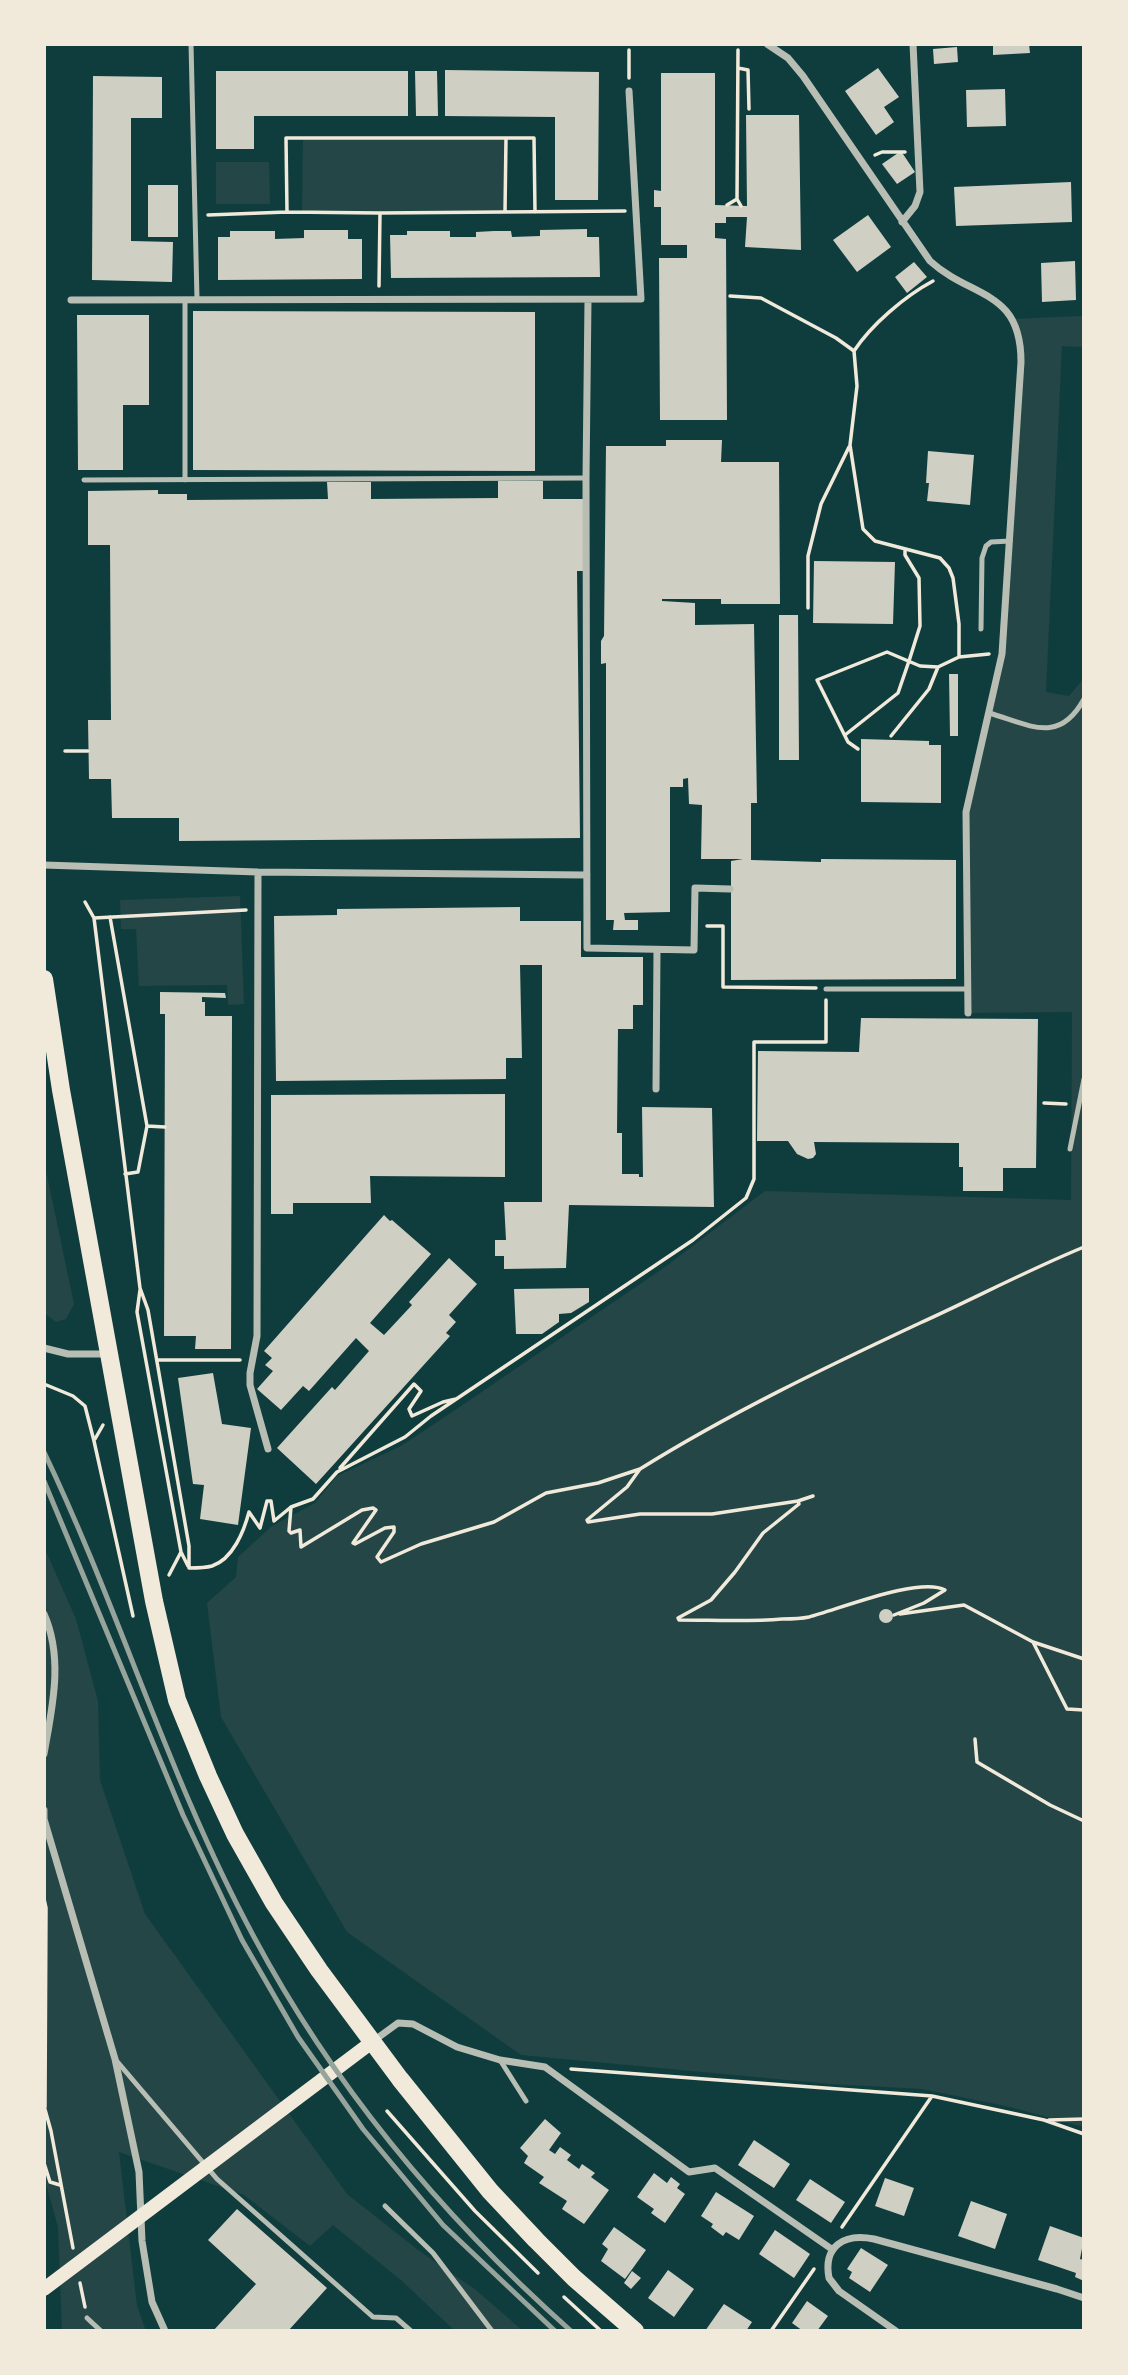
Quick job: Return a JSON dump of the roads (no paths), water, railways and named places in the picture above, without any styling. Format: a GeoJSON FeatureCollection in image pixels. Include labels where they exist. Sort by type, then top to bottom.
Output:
{"type":"FeatureCollection","features":[{"type":"Feature","properties":{"kind":"main road"},"geometry":{"type":"LineString","coordinates":[[44,979],[61,1090],[154,1601],[177,1700],[235,1835],[283,1917],[366,2047],[490,2191],[574,2278],[635,2331]]}},
{"type":"Feature","properties":{"kind":"main road"},"geometry":{"type":"LineString","coordinates":[[44,2289],[366,2047]]}},
{"type":"Feature","properties":{"kind":"street"},"geometry":{"type":"LineString","coordinates":[[767,44],[788,58],[803,76],[930,261],[949,275],[998,302],[1007,310],[1017,331],[1021,362],[1002,654],[966,812],[968,1013]]}},
{"type":"Feature","properties":{"kind":"street"},"geometry":{"type":"LineString","coordinates":[[902,222],[919,197],[914,44]]}},
{"type":"Feature","properties":{"kind":"street"},"geometry":{"type":"LineString","coordinates":[[71,300],[641,299],[629,91]]}},
{"type":"Feature","properties":{"kind":"street"},"geometry":{"type":"LineString","coordinates":[[588,300],[587,948],[694,950],[695,888],[730,889]]}},
{"type":"Feature","properties":{"kind":"street"},"geometry":{"type":"LineString","coordinates":[[44,865],[258,872],[587,875]]}},
{"type":"Feature","properties":{"kind":"street"},"geometry":{"type":"LineString","coordinates":[[258,872],[257,1336],[250,1385],[268,1449]]}},
{"type":"Feature","properties":{"kind":"street"},"geometry":{"type":"LineString","coordinates":[[656,1089],[657,950]]}},
{"type":"Feature","properties":{"kind":"street"},"geometry":{"type":"LineString","coordinates":[[44,1348],[68,1354],[110,1354]]}},
{"type":"Feature","properties":{"kind":"street"},"geometry":{"type":"LineString","coordinates":[[44,1614],[56,1659],[54,1693],[44,1755]]}},
{"type":"Feature","properties":{"kind":"street"},"geometry":{"type":"LineString","coordinates":[[44,1810],[44,1819],[115,2059],[139,2172],[142,2241],[152,2302],[165,2331]]}},
{"type":"Feature","properties":{"kind":"street"},"geometry":{"type":"LineString","coordinates":[[366,2047],[398,2023],[413,2024],[457,2047],[500,2060],[545,2067],[689,2172],[715,2168],[833,2249]]}},
{"type":"Feature","properties":{"kind":"street"},"geometry":{"type":"LineString","coordinates":[[895,2331],[833,2285],[828,2278],[829,2259],[839,2243],[852,2238],[874,2239],[1046,2285],[1084,2298]]}},
{"type":"Feature","properties":{"kind":"lane"},"geometry":{"type":"LineString","coordinates":[[191,44],[197,299]]}},
{"type":"Feature","properties":{"kind":"lane"},"geometry":{"type":"LineString","coordinates":[[185,300],[185,480]]}},
{"type":"Feature","properties":{"kind":"lane"},"geometry":{"type":"LineString","coordinates":[[84,480],[586,478]]}},
{"type":"Feature","properties":{"kind":"lane"},"geometry":{"type":"LineString","coordinates":[[981,629],[983,553],[991,542],[1010,541]]}},
{"type":"Feature","properties":{"kind":"lane"},"geometry":{"type":"LineString","coordinates":[[989,713],[1043,727],[1057,727],[1071,719],[1084,699]]}},
{"type":"Feature","properties":{"kind":"lane"},"geometry":{"type":"LineString","coordinates":[[826,989],[968,989]]}},
{"type":"Feature","properties":{"kind":"lane"},"geometry":{"type":"LineString","coordinates":[[1070,1149],[1084,1079]]}},
{"type":"Feature","properties":{"kind":"lane"},"geometry":{"type":"LineString","coordinates":[[115,2059],[217,2179],[373,2317],[396,2318],[411,2331]]}},
{"type":"Feature","properties":{"kind":"lane"},"geometry":{"type":"LineString","coordinates":[[500,2060],[526,2101]]}},
{"type":"Feature","properties":{"kind":"lane"},"geometry":{"type":"LineString","coordinates":[[385,2206],[433,2253],[492,2331]]}},
{"type":"Feature","properties":{"kind":"lane"},"geometry":{"type":"LineString","coordinates":[[87,2318],[101,2331]]}},
{"type":"Feature","properties":{"kind":"railway"},"geometry":{"type":"LineString","coordinates":[[44,1452],[97,1573],[196,1818],[254,1937],[285,1992],[356,2098],[436,2197],[524,2288],[571,2331]]}},
{"type":"Feature","properties":{"kind":"railway"},"geometry":{"type":"LineString","coordinates":[[44,1481],[183,1815],[242,1940],[298,2037],[363,2129],[443,2225],[555,2331]]}}]}
